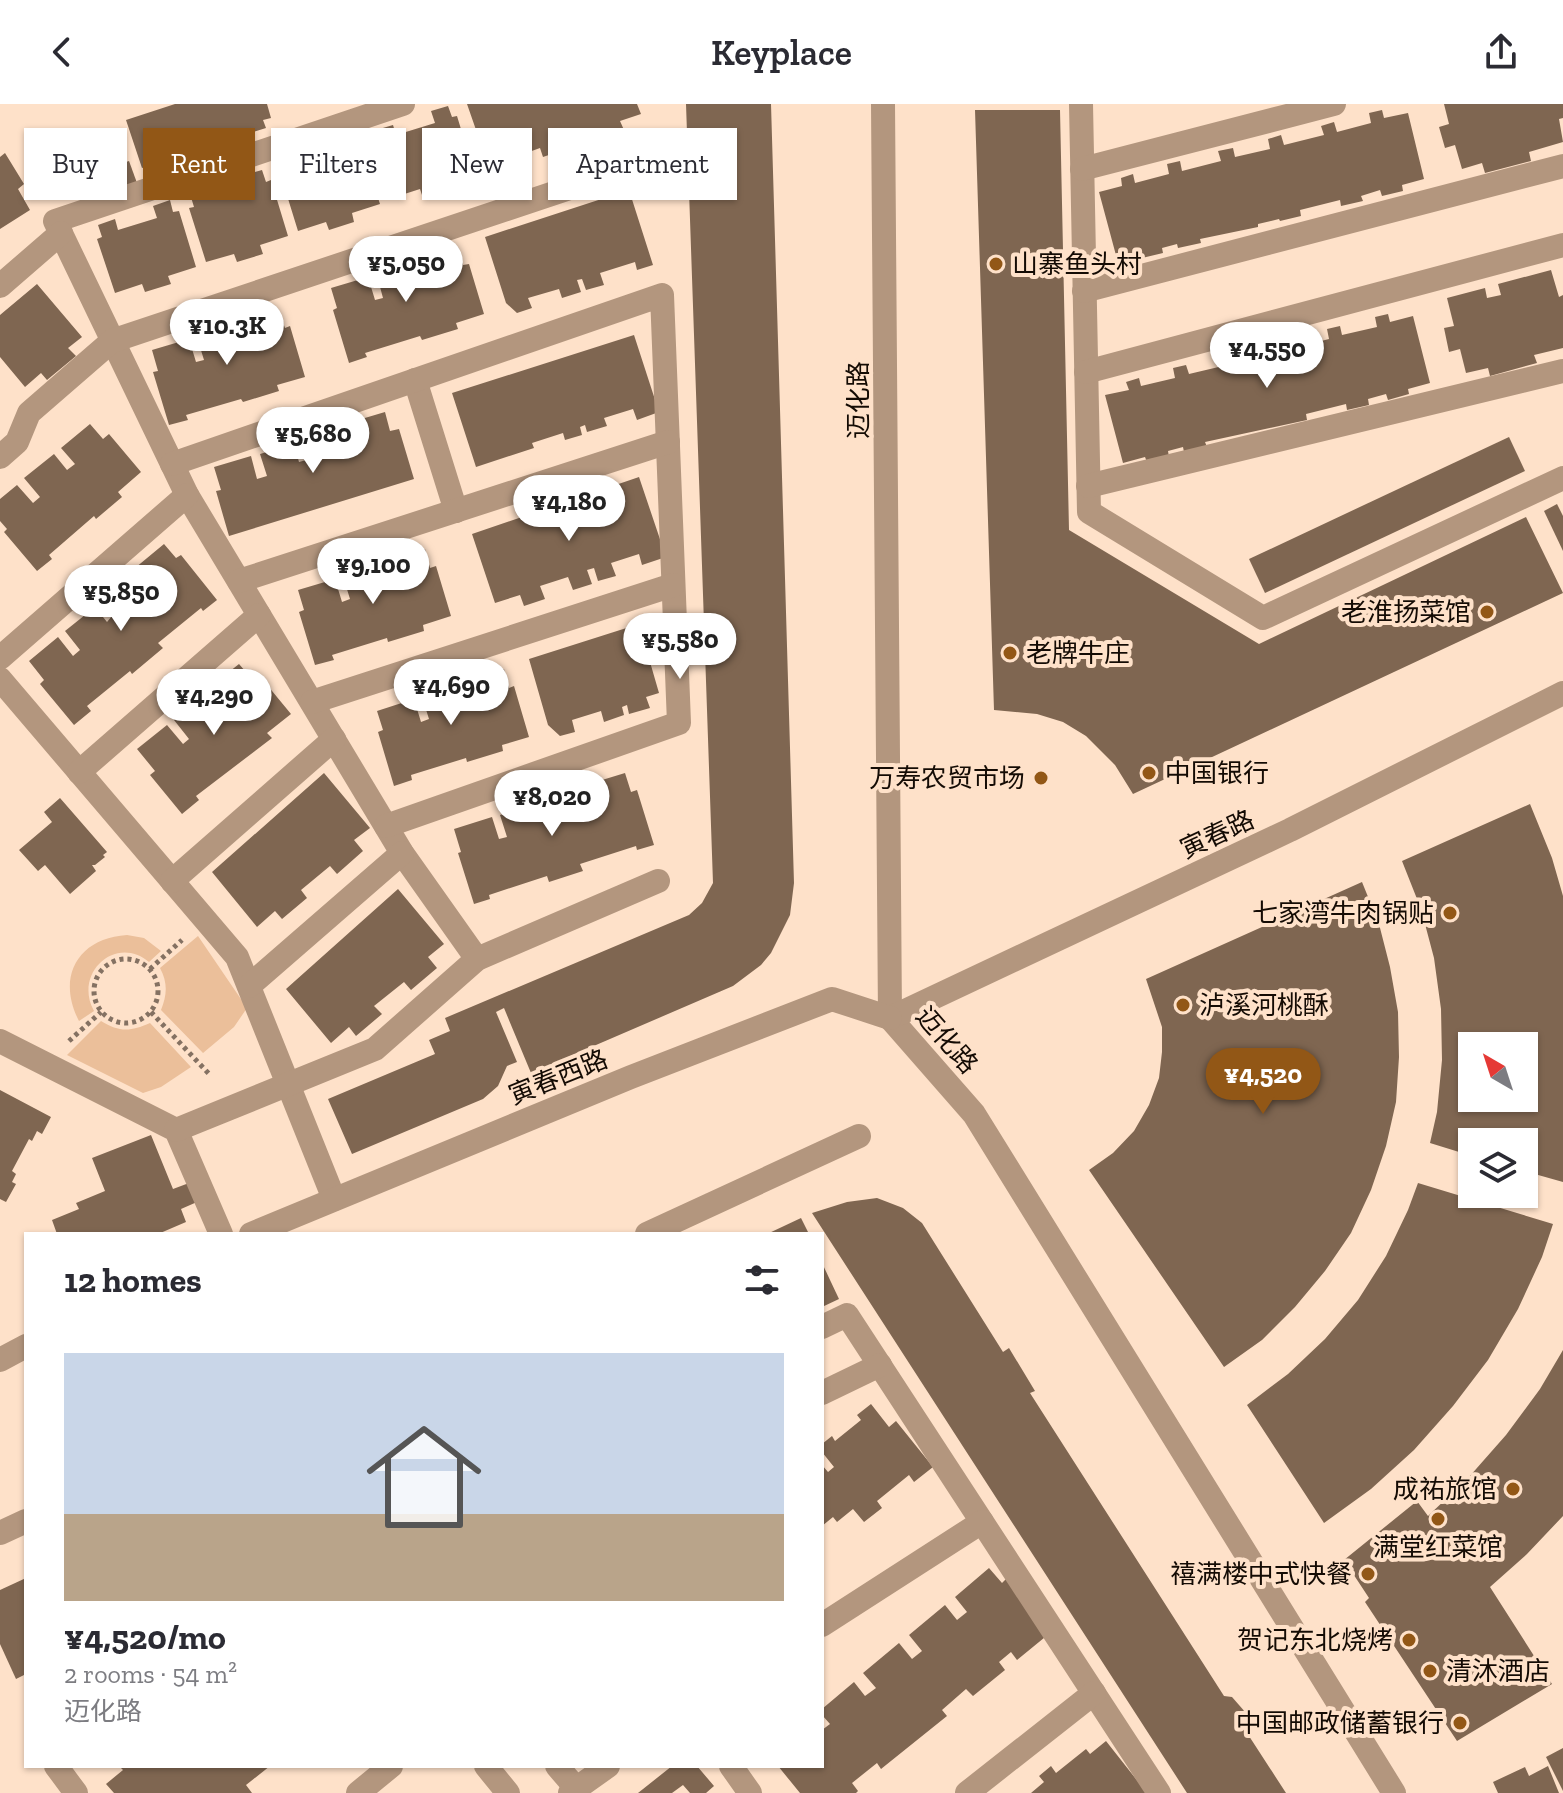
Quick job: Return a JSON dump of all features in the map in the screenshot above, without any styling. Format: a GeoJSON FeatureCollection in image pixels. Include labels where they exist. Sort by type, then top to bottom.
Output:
{"type":"FeatureCollection","features":[{"type":"Feature","properties":{"kind":"street"},"geometry":{"type":"LineString","coordinates":[[403,104],[55,221],[187,495],[402,853],[477,959]]}},
{"type":"Feature","properties":{"kind":"street","name":"迈化路"},"geometry":{"type":"LineString","coordinates":[[883,104],[890,1018],[974,1114],[1394,1793]]}},
{"type":"Feature","properties":{"kind":"street"},"geometry":{"type":"LineString","coordinates":[[1081,104],[1089,512],[1263,618],[1563,478]]}},
{"type":"Feature","properties":{"kind":"street"},"geometry":{"type":"LineString","coordinates":[[1082,169],[1334,104]]}},
{"type":"Feature","properties":{"kind":"street"},"geometry":{"type":"LineString","coordinates":[[1084,291],[1563,166]]}},
{"type":"Feature","properties":{"kind":"street"},"geometry":{"type":"LineString","coordinates":[[0,457],[17,442],[29,413],[112,341],[548,195]]}},
{"type":"Feature","properties":{"kind":"street"},"geometry":{"type":"LineString","coordinates":[[0,286],[61,233]]}},
{"type":"Feature","properties":{"kind":"street"},"geometry":{"type":"LineString","coordinates":[[1086,372],[1563,245]]}},
{"type":"Feature","properties":{"kind":"street"},"geometry":{"type":"LineString","coordinates":[[172,464],[662,295],[679,723],[386,826]]}},
{"type":"Feature","properties":{"kind":"street"},"geometry":{"type":"LineString","coordinates":[[1088,486],[1563,371]]}},
{"type":"Feature","properties":{"kind":"street"},"geometry":{"type":"LineString","coordinates":[[415,380],[456,511]]}},
{"type":"Feature","properties":{"kind":"street"},"geometry":{"type":"LineString","coordinates":[[239,581],[668,442]]}},
{"type":"Feature","properties":{"kind":"street"},"geometry":{"type":"LineString","coordinates":[[0,658],[187,495]]}},
{"type":"Feature","properties":{"kind":"street"},"geometry":{"type":"LineString","coordinates":[[312,702],[673,585]]}},
{"type":"Feature","properties":{"kind":"street"},"geometry":{"type":"LineString","coordinates":[[79,772],[259,615]]}},
{"type":"Feature","properties":{"kind":"street"},"geometry":{"type":"LineString","coordinates":[[0,679],[237,957],[334,1199]]}},
{"type":"Feature","properties":{"kind":"street","name":"寅春路"},"geometry":{"type":"LineString","coordinates":[[890,1018],[1290,830],[1563,693]]}},
{"type":"Feature","properties":{"kind":"street"},"geometry":{"type":"LineString","coordinates":[[172,881],[334,739]]}},
{"type":"Feature","properties":{"kind":"street"},"geometry":{"type":"LineString","coordinates":[[249,986],[402,853]]}},
{"type":"Feature","properties":{"kind":"street"},"geometry":{"type":"LineString","coordinates":[[176,1130],[375,1049],[477,959],[658,881]]}},
{"type":"Feature","properties":{"kind":"street","name":"寅春西路"},"geometry":{"type":"LineString","coordinates":[[256,1232],[631,1077],[832,999],[890,1018]]}},
{"type":"Feature","properties":{"kind":"street"},"geometry":{"type":"LineString","coordinates":[[0,1041],[176,1130],[220,1232]]}},
{"type":"Feature","properties":{"kind":"street"},"geometry":{"type":"LineString","coordinates":[[651,1232],[859,1136]]}},
{"type":"Feature","properties":{"kind":"street"},"geometry":{"type":"LineString","coordinates":[[824,1326],[847,1315],[1159,1793]]}},
{"type":"Feature","properties":{"kind":"street"},"geometry":{"type":"LineString","coordinates":[[0,1360],[24,1347]]}},
{"type":"Feature","properties":{"kind":"street"},"geometry":{"type":"LineString","coordinates":[[824,1392],[880,1365]]}},
{"type":"Feature","properties":{"kind":"street"},"geometry":{"type":"LineString","coordinates":[[824,1624],[982,1522]]}},
{"type":"Feature","properties":{"kind":"street"},"geometry":{"type":"LineString","coordinates":[[967,1793],[1094,1693]]}},
{"type":"Feature","properties":{"kind":"street"},"geometry":{"type":"LineString","coordinates":[[57,1768],[76,1793]]}},
{"type":"Feature","properties":{"kind":"street"},"geometry":{"type":"LineString","coordinates":[[358,1793],[389,1768]]}},
{"type":"Feature","properties":{"kind":"street"},"geometry":{"type":"LineString","coordinates":[[488,1768],[508,1793]]}},
{"type":"Feature","properties":{"kind":"street"},"geometry":{"type":"LineString","coordinates":[[558,1768],[573,1791],[605,1768]]}},
{"type":"Feature","properties":{"kind":"street"},"geometry":{"type":"LineString","coordinates":[[732,1768],[750,1793]]}},
{"type":"Feature","properties":{"kind":"path"},"geometry":{"type":"LineString","coordinates":[[150,969],[190,932]]}},
{"type":"Feature","properties":{"kind":"path"},"geometry":{"type":"LineString","coordinates":[[131,958],[150,969],[158,984],[158,997],[151,1012],[143,1019],[117,1023],[101,1012],[94,997],[94,985],[106,965],[118,959],[131,958]]}},
{"type":"Feature","properties":{"kind":"path"},"geometry":{"type":"LineString","coordinates":[[44,1063],[101,1012]]}},
{"type":"Feature","properties":{"kind":"path"},"geometry":{"type":"LineString","coordinates":[[151,1012],[210,1075]]}},
{"type":"Feature","properties":{"kind":"shaded area"},"geometry":{"type":"Polygon","coordinates":[[[127,935],[144,938],[161,951],[149,962],[124,952],[101,962],[93,971],[89,983],[89,997],[94,1011],[79,1021],[72,1005],[70,989],[76,963],[84,952],[96,944],[127,935]]]}},
{"type":"Feature","properties":{"kind":"shaded area"},"geometry":{"type":"Polygon","coordinates":[[[198,936],[247,1008],[234,1027],[203,1053],[161,1010],[166,989],[160,968],[198,936]]]}},
{"type":"Feature","properties":{"kind":"shaded area"},"geometry":{"type":"Polygon","coordinates":[[[101,1021],[125,1030],[150,1023],[191,1067],[161,1087],[143,1093],[67,1055],[101,1021]]]}},
{"type":"Feature","properties":{"kind":"building"},"geometry":{"type":"Polygon","coordinates":[[[175,104],[267,104],[271,118],[263,120],[266,128],[255,132],[255,128],[143,128],[142,168],[126,120],[175,104]]]}},
{"type":"Feature","properties":{"kind":"building"},"geometry":{"type":"Polygon","coordinates":[[[467,104],[637,104],[641,114],[620,121],[623,128],[548,128],[548,155],[543,157],[540,148],[532,151],[532,128],[475,128],[467,104]]]}},
{"type":"Feature","properties":{"kind":"building"},"geometry":{"type":"Polygon","coordinates":[[[686,104],[771,104],[794,883],[790,915],[771,953],[761,965],[733,986],[531,1073],[504,1008],[496,1012],[517,1062],[507,1066],[498,1086],[483,1099],[352,1154],[328,1099],[435,1054],[429,1040],[450,1031],[445,1018],[689,915],[702,903],[713,883],[689,200],[737,200],[737,128],[687,128],[686,104]]]}},
{"type":"Feature","properties":{"kind":"building"},"geometry":{"type":"Polygon","coordinates":[[[1444,104],[1563,104],[1563,118],[1559,119],[1563,142],[1529,152],[1531,161],[1485,173],[1482,163],[1462,169],[1455,145],[1445,148],[1439,127],[1449,124],[1444,104]]]}},
{"type":"Feature","properties":{"kind":"building"},"geometry":{"type":"Polygon","coordinates":[[[448,106],[452,117],[457,116],[461,128],[422,128],[422,195],[420,189],[406,194],[406,132],[435,123],[431,111],[448,106]]]}},
{"type":"Feature","properties":{"kind":"building"},"geometry":{"type":"Polygon","coordinates":[[[975,110],[1060,110],[1069,530],[1259,644],[1526,517],[1563,593],[1133,794],[1115,765],[1086,736],[1063,722],[1037,714],[994,710],[975,110]]]}},
{"type":"Feature","properties":{"kind":"building"},"geometry":{"type":"Polygon","coordinates":[[[1382,110],[1384,118],[1408,113],[1424,179],[1402,185],[1403,191],[1382,196],[1380,190],[1361,196],[1363,201],[1341,206],[1340,200],[1300,210],[1301,216],[1200,239],[1201,243],[1178,248],[1177,244],[1162,248],[1163,253],[1142,258],[1139,253],[1117,259],[1099,192],[1122,186],[1121,178],[1133,174],[1135,183],[1169,174],[1167,164],[1180,161],[1182,171],[1221,161],[1218,151],[1233,148],[1235,157],[1270,149],[1268,139],[1281,135],[1284,145],[1324,135],[1321,126],[1334,122],[1337,132],[1371,123],[1369,113],[1382,110]]]}},
{"type":"Feature","properties":{"kind":"building"},"geometry":{"type":"Polygon","coordinates":[[[5,153],[24,184],[18,189],[30,210],[0,229],[0,157],[5,153]]]}},
{"type":"Feature","properties":{"kind":"building"},"geometry":{"type":"Polygon","coordinates":[[[127,162],[137,183],[127,186],[127,162]]]}},
{"type":"Feature","properties":{"kind":"building"},"geometry":{"type":"Polygon","coordinates":[[[262,170],[266,182],[271,180],[271,200],[277,200],[288,236],[260,245],[263,254],[237,262],[234,254],[206,262],[189,208],[194,207],[192,200],[255,200],[255,172],[262,170]]]}},
{"type":"Feature","properties":{"kind":"building"},"geometry":{"type":"Polygon","coordinates":[[[170,200],[173,212],[179,211],[196,267],[168,276],[171,284],[145,292],[142,284],[115,293],[97,239],[102,237],[98,225],[115,219],[118,230],[157,218],[153,206],[170,200]]]}},
{"type":"Feature","properties":{"kind":"building"},"geometry":{"type":"Polygon","coordinates":[[[288,200],[379,200],[380,204],[352,213],[354,222],[329,230],[326,222],[298,231],[288,200]]]}},
{"type":"Feature","properties":{"kind":"building"},"geometry":{"type":"Polygon","coordinates":[[[598,200],[632,200],[653,265],[637,270],[635,262],[600,273],[604,285],[586,290],[582,279],[577,280],[581,292],[562,298],[559,289],[528,298],[532,308],[517,313],[506,303],[485,237],[598,200]]]}},
{"type":"Feature","properties":{"kind":"building"},"geometry":{"type":"Polygon","coordinates":[[[458,247],[463,265],[469,264],[484,314],[456,323],[458,329],[422,340],[420,336],[365,353],[367,357],[349,363],[333,310],[337,308],[331,288],[368,277],[375,300],[383,298],[376,272],[412,260],[418,282],[428,279],[421,258],[458,247]]]}},
{"type":"Feature","properties":{"kind":"building"},"geometry":{"type":"Polygon","coordinates":[[[1551,270],[1559,297],[1563,295],[1563,348],[1534,355],[1537,363],[1490,376],[1488,368],[1466,373],[1460,349],[1449,352],[1444,328],[1454,326],[1447,298],[1485,288],[1487,298],[1501,295],[1498,284],[1551,270]]]}},
{"type":"Feature","properties":{"kind":"building"},"geometry":{"type":"Polygon","coordinates":[[[37,284],[82,337],[68,348],[76,356],[47,380],[41,373],[25,387],[0,357],[0,315],[37,284]]]}},
{"type":"Feature","properties":{"kind":"building"},"geometry":{"type":"Polygon","coordinates":[[[278,309],[285,328],[290,326],[305,377],[277,385],[279,391],[186,415],[188,420],[169,425],[153,372],[158,371],[152,350],[189,339],[196,362],[204,360],[196,334],[232,323],[239,344],[248,342],[242,320],[278,309]]]}},
{"type":"Feature","properties":{"kind":"building"},"geometry":{"type":"Polygon","coordinates":[[[1388,314],[1390,322],[1413,316],[1430,383],[1408,389],[1409,394],[1388,400],[1386,394],[1368,399],[1369,405],[1347,410],[1346,404],[1306,414],[1307,420],[1205,442],[1207,447],[1184,452],[1183,447],[1168,451],[1169,457],[1147,462],[1145,457],[1123,463],[1105,395],[1129,390],[1126,382],[1139,378],[1141,386],[1175,378],[1173,368],[1186,365],[1189,374],[1227,365],[1224,355],[1239,351],[1241,361],[1276,352],[1273,343],[1287,339],[1290,349],[1329,339],[1327,329],[1340,326],[1342,335],[1377,327],[1375,317],[1388,314]]]}},
{"type":"Feature","properties":{"kind":"building"},"geometry":{"type":"Polygon","coordinates":[[[634,335],[659,412],[637,420],[633,409],[604,418],[607,426],[587,432],[585,425],[580,427],[582,435],[565,440],[563,433],[532,443],[534,448],[476,467],[452,393],[634,335]]]}},
{"type":"Feature","properties":{"kind":"building"},"geometry":{"type":"Polygon","coordinates":[[[385,412],[390,431],[399,429],[414,479],[229,536],[216,491],[221,490],[214,467],[251,456],[257,479],[267,476],[260,454],[294,444],[299,462],[310,459],[304,439],[340,429],[345,447],[354,445],[348,423],[385,412]]]}},
{"type":"Feature","properties":{"kind":"building"},"geometry":{"type":"Polygon","coordinates":[[[90,424],[103,439],[109,434],[141,472],[118,492],[122,497],[96,519],[94,516],[49,555],[52,559],[37,571],[4,532],[7,529],[0,521],[0,499],[17,485],[33,503],[40,497],[24,478],[54,454],[67,470],[75,464],[61,448],[90,424]]]}},
{"type":"Feature","properties":{"kind":"building"},"geometry":{"type":"Polygon","coordinates":[[[1509,437],[1525,471],[1265,593],[1249,559],[1509,437]]]}},
{"type":"Feature","properties":{"kind":"building"},"geometry":{"type":"Polygon","coordinates":[[[639,477],[666,557],[642,565],[639,554],[611,563],[616,576],[598,581],[594,568],[587,570],[592,584],[573,590],[568,577],[540,586],[545,599],[524,606],[520,595],[495,603],[472,534],[639,477]]]}},
{"type":"Feature","properties":{"kind":"building"},"geometry":{"type":"Polygon","coordinates":[[[1557,504],[1563,516],[1563,551],[1544,511],[1557,504]]]}},
{"type":"Feature","properties":{"kind":"building"},"geometry":{"type":"Polygon","coordinates":[[[164,544],[176,558],[181,555],[217,600],[203,611],[201,608],[158,643],[163,648],[87,706],[91,711],[74,725],[40,684],[44,680],[29,661],[58,637],[73,656],[80,650],[65,631],[95,607],[107,622],[112,616],[99,601],[129,575],[143,593],[151,587],[135,568],[164,544]]]}},
{"type":"Feature","properties":{"kind":"building"},"geometry":{"type":"Polygon","coordinates":[[[425,549],[430,568],[436,566],[451,616],[423,625],[424,631],[388,642],[387,638],[332,655],[334,660],[315,665],[299,612],[304,610],[298,590],[335,579],[342,602],[350,599],[342,573],[379,562],[385,584],[394,581],[388,560],[425,549]]]}},
{"type":"Feature","properties":{"kind":"building"},"geometry":{"type":"Polygon","coordinates":[[[639,624],[659,693],[646,697],[650,708],[629,714],[627,705],[622,707],[624,715],[604,722],[601,711],[572,720],[575,732],[560,736],[548,725],[529,659],[639,624]]]}},
{"type":"Feature","properties":{"kind":"building"},"geometry":{"type":"Polygon","coordinates":[[[239,664],[252,679],[258,674],[291,714],[267,733],[272,738],[196,796],[199,800],[182,814],[150,775],[155,771],[137,749],[167,725],[183,744],[189,739],[174,720],[204,695],[216,710],[223,704],[210,687],[239,664]]]}},
{"type":"Feature","properties":{"kind":"building"},"geometry":{"type":"Polygon","coordinates":[[[504,669],[509,688],[514,686],[529,737],[502,745],[503,751],[467,762],[466,758],[411,775],[412,780],[394,786],[378,732],[383,730],[377,711],[414,699],[421,722],[429,719],[421,694],[457,683],[464,704],[473,701],[467,680],[504,669]]]}},
{"type":"Feature","properties":{"kind":"building"},"geometry":{"type":"Polygon","coordinates":[[[324,773],[370,828],[354,840],[363,851],[337,874],[330,866],[301,890],[307,898],[282,919],[275,911],[257,927],[212,872],[324,773]]]}},
{"type":"Feature","properties":{"kind":"building"},"geometry":{"type":"Polygon","coordinates":[[[625,773],[631,792],[637,790],[654,845],[637,850],[636,846],[580,864],[583,871],[549,882],[547,876],[489,895],[490,899],[474,904],[454,829],[492,817],[499,839],[507,837],[500,815],[537,803],[543,822],[550,820],[543,799],[581,787],[588,809],[596,806],[589,784],[625,773]]]}},
{"type":"Feature","properties":{"kind":"building"},"geometry":{"type":"Polygon","coordinates":[[[60,798],[107,852],[103,855],[105,857],[92,865],[96,871],[70,894],[45,865],[38,871],[19,850],[52,822],[44,812],[60,798]]]}},
{"type":"Feature","properties":{"kind":"building"},"geometry":{"type":"Polygon","coordinates":[[[1530,804],[1552,858],[1563,896],[1563,1182],[1538,1175],[1538,1128],[1458,1128],[1458,1152],[1430,1143],[1437,1112],[1442,1060],[1441,1009],[1434,958],[1421,909],[1402,861],[1530,804]]]}},
{"type":"Feature","properties":{"kind":"building"},"geometry":{"type":"Polygon","coordinates":[[[1362,882],[1379,924],[1398,1012],[1396,1102],[1386,1146],[1371,1190],[1351,1233],[1325,1271],[1262,1340],[1224,1367],[1089,1170],[1113,1153],[1134,1131],[1149,1105],[1159,1078],[1162,1027],[1146,979],[1362,882]]]}},
{"type":"Feature","properties":{"kind":"building"},"geometry":{"type":"Polygon","coordinates":[[[398,889],[444,944],[428,957],[437,968],[411,990],[404,982],[374,1006],[382,1014],[356,1036],[349,1027],[331,1043],[286,989],[398,889]]]}},
{"type":"Feature","properties":{"kind":"building"},"geometry":{"type":"Polygon","coordinates":[[[0,1090],[51,1117],[42,1134],[37,1131],[32,1141],[29,1139],[12,1171],[16,1174],[12,1182],[16,1184],[6,1202],[0,1199],[0,1090]]]}},
{"type":"Feature","properties":{"kind":"building"},"geometry":{"type":"Polygon","coordinates":[[[151,1135],[173,1189],[189,1183],[197,1202],[181,1209],[186,1222],[163,1232],[56,1232],[52,1220],[79,1209],[76,1203],[105,1191],[92,1158],[151,1135]]]}},
{"type":"Feature","properties":{"kind":"building"},"geometry":{"type":"Polygon","coordinates":[[[1418,1183],[1458,1195],[1458,1208],[1500,1208],[1553,1224],[1518,1309],[1488,1360],[1453,1406],[1414,1450],[1371,1489],[1324,1523],[1247,1405],[1288,1374],[1325,1339],[1358,1300],[1386,1256],[1418,1183]]]}},
{"type":"Feature","properties":{"kind":"building"},"geometry":{"type":"Polygon","coordinates":[[[877,1198],[903,1208],[922,1223],[1003,1352],[1009,1348],[1035,1391],[1030,1393],[1224,1696],[1232,1697],[1246,1713],[1251,1731],[1249,1736],[1286,1793],[1187,1793],[812,1213],[847,1202],[877,1198]]]}},
{"type":"Feature","properties":{"kind":"building"},"geometry":{"type":"Polygon","coordinates":[[[801,1218],[808,1232],[771,1232],[801,1218]]]}},
{"type":"Feature","properties":{"kind":"building"},"geometry":{"type":"Polygon","coordinates":[[[824,1267],[839,1299],[824,1306],[824,1267]]]}},
{"type":"Feature","properties":{"kind":"building"},"geometry":{"type":"Polygon","coordinates":[[[1563,1350],[1563,1516],[1490,1587],[1552,1684],[1457,1741],[1365,1602],[1369,1598],[1344,1560],[1417,1501],[1428,1516],[1469,1477],[1506,1435],[1540,1389],[1563,1350]]]}},
{"type":"Feature","properties":{"kind":"building"},"geometry":{"type":"Polygon","coordinates":[[[871,1404],[889,1427],[896,1421],[933,1467],[914,1482],[909,1475],[877,1501],[882,1508],[864,1522],[853,1509],[837,1522],[833,1517],[824,1524],[824,1467],[828,1472],[834,1467],[824,1454],[824,1442],[832,1436],[835,1441],[861,1420],[857,1415],[871,1404]]]}},
{"type":"Feature","properties":{"kind":"building"},"geometry":{"type":"Polygon","coordinates":[[[989,1568],[1002,1583],[1006,1579],[1050,1633],[1017,1660],[1011,1652],[999,1662],[1005,1670],[973,1696],[966,1689],[942,1710],[947,1716],[881,1769],[877,1763],[852,1783],[858,1791],[856,1793],[800,1793],[780,1768],[824,1768],[824,1728],[830,1724],[824,1717],[824,1707],[854,1682],[865,1696],[876,1688],[863,1673],[899,1643],[912,1659],[922,1651],[909,1635],[945,1605],[957,1620],[967,1612],[955,1597],[989,1568]]]}},
{"type":"Feature","properties":{"kind":"building"},"geometry":{"type":"Polygon","coordinates":[[[24,1579],[24,1675],[16,1679],[0,1644],[0,1590],[24,1579]]]}},
{"type":"Feature","properties":{"kind":"building"},"geometry":{"type":"Polygon","coordinates":[[[1106,1741],[1147,1793],[1031,1793],[1044,1782],[1039,1776],[1051,1766],[1056,1773],[1086,1749],[1090,1754],[1106,1741]]]}},
{"type":"Feature","properties":{"kind":"building"},"geometry":{"type":"Polygon","coordinates":[[[1563,1748],[1563,1791],[1546,1757],[1563,1748]]]}},
{"type":"Feature","properties":{"kind":"building"},"geometry":{"type":"Polygon","coordinates":[[[1548,1766],[1559,1793],[1498,1793],[1493,1782],[1525,1767],[1529,1776],[1548,1766]]]}},
{"type":"Feature","properties":{"kind":"building"},"geometry":{"type":"Polygon","coordinates":[[[121,1768],[267,1768],[246,1785],[252,1793],[114,1793],[106,1784],[123,1770],[121,1768]]]}},
{"type":"Feature","properties":{"kind":"building"},"geometry":{"type":"Polygon","coordinates":[[[669,1768],[699,1768],[714,1786],[706,1793],[690,1793],[683,1785],[672,1793],[638,1793],[669,1768]]]}},
{"type":"Feature","properties":{"kind":"place","name":"山寨鱼头村"},"geometry":{"type":"Point","coordinates":[996,264]}},
{"type":"Feature","properties":{"kind":"place","name":"老淮扬菜馆"},"geometry":{"type":"Point","coordinates":[1487,612]}},
{"type":"Feature","properties":{"kind":"place","name":"老牌牛庄"},"geometry":{"type":"Point","coordinates":[1010,653]}},
{"type":"Feature","properties":{"kind":"place","name":"中国银行"},"geometry":{"type":"Point","coordinates":[1149,773]}},
{"type":"Feature","properties":{"kind":"place","name":"万寿农贸市场"},"geometry":{"type":"Point","coordinates":[1041,778]}},
{"type":"Feature","properties":{"kind":"place","name":"七家湾牛肉锅贴"},"geometry":{"type":"Point","coordinates":[1450,913]}},
{"type":"Feature","properties":{"kind":"place","name":"泸溪河桃酥"},"geometry":{"type":"Point","coordinates":[1183,1005]}},
{"type":"Feature","properties":{"kind":"place","name":"成祐旅馆"},"geometry":{"type":"Point","coordinates":[1513,1489]}},
{"type":"Feature","properties":{"kind":"place","name":"满堂红菜馆"},"geometry":{"type":"Point","coordinates":[1438,1519]}},
{"type":"Feature","properties":{"kind":"place","name":"禧满楼中式快餐"},"geometry":{"type":"Point","coordinates":[1368,1574]}},
{"type":"Feature","properties":{"kind":"place","name":"贺记东北烧烤"},"geometry":{"type":"Point","coordinates":[1409,1640]}},
{"type":"Feature","properties":{"kind":"place","name":"清沐酒店"},"geometry":{"type":"Point","coordinates":[1430,1671]}},
{"type":"Feature","properties":{"kind":"place","name":"中国邮政储蓄银行"},"geometry":{"type":"Point","coordinates":[1460,1723]}}]}
